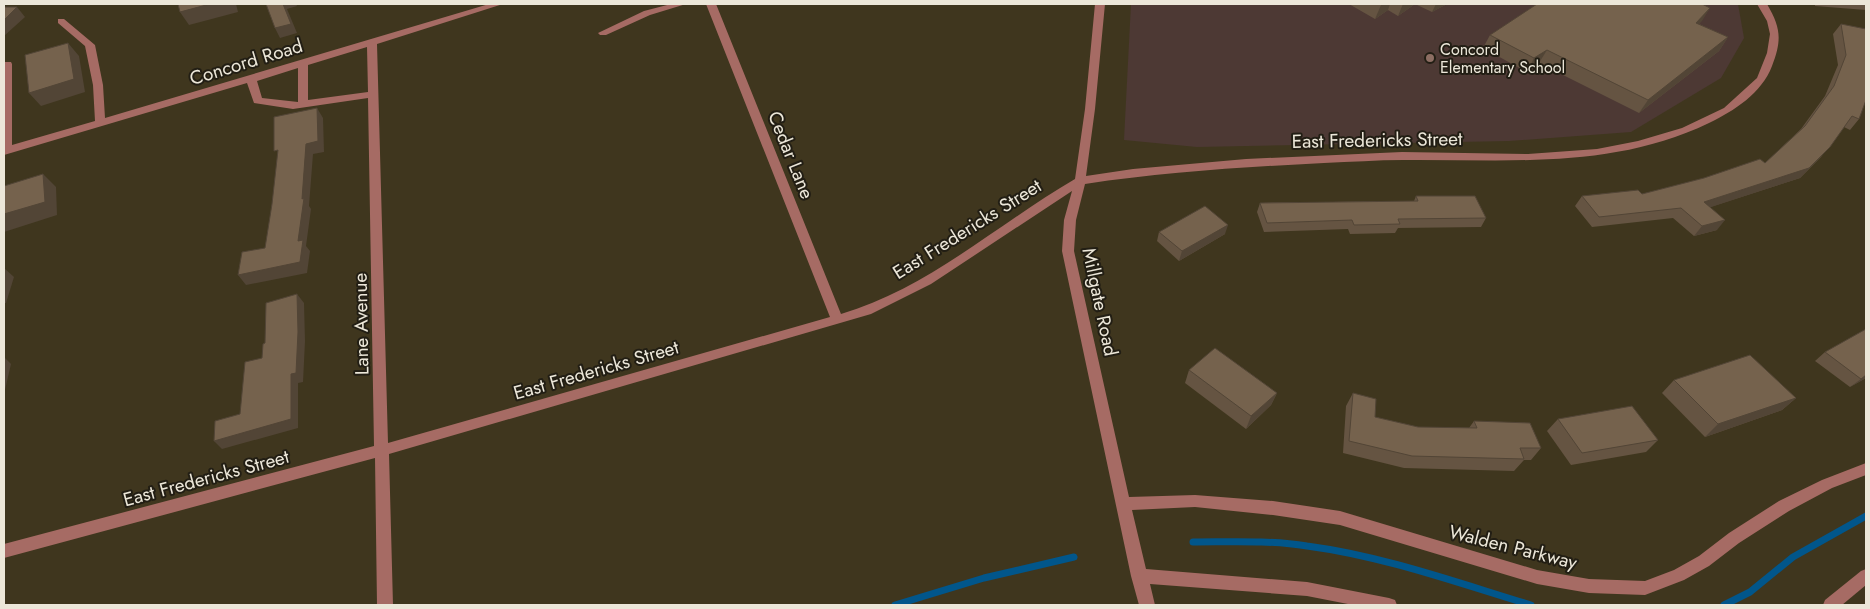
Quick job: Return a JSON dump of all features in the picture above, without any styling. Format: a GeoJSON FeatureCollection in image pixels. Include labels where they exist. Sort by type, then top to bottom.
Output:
{"type":"FeatureCollection","features":[{"type":"Feature","properties":{"kind":"street","name":"Concord Road"},"geometry":{"type":"LineString","coordinates":[[5,150],[251,79],[498,4]]}},
{"type":"Feature","properties":{"kind":"street"},"geometry":{"type":"LineString","coordinates":[[603,33],[647,13],[680,4]]}},
{"type":"Feature","properties":{"kind":"street","name":"Cedar Lane"},"geometry":{"type":"LineString","coordinates":[[712,4],[837,320]]}},
{"type":"Feature","properties":{"kind":"street","name":"Millgate Road"},"geometry":{"type":"LineString","coordinates":[[1100,4],[1090,109],[1080,181],[1070,220],[1068,251],[1147,605]]}},
{"type":"Feature","properties":{"kind":"street","name":"East Fredericks Street"},"geometry":{"type":"LineString","coordinates":[[4,551],[383,450],[867,311],[927,281],[1050,198],[1080,181],[1133,173],[1246,163],[1402,156],[1528,158],[1597,153],[1640,144],[1686,130],[1728,110],[1762,79],[1772,53],[1775,34],[1772,21],[1762,4]]}},
{"type":"Feature","properties":{"kind":"street"},"geometry":{"type":"LineString","coordinates":[[61,21],[90,45],[98,85],[100,123]]}},
{"type":"Feature","properties":{"kind":"street","name":"Lane Avenue"},"geometry":{"type":"LineString","coordinates":[[372,42],[386,605]]}},
{"type":"Feature","properties":{"kind":"street"},"geometry":{"type":"LineString","coordinates":[[303,63],[303,104]]}},
{"type":"Feature","properties":{"kind":"street"},"geometry":{"type":"LineString","coordinates":[[5,150],[8,64]]}},
{"type":"Feature","properties":{"kind":"street"},"geometry":{"type":"LineString","coordinates":[[251,79],[258,101],[293,106],[374,94]]}},
{"type":"Feature","properties":{"kind":"street","name":"Walden Parkway"},"geometry":{"type":"LineString","coordinates":[[1125,504],[1195,501],[1273,508],[1340,518],[1537,577],[1589,586],[1645,588],[1679,575],[1704,561],[1734,538],[1784,506],[1827,484],[1866,469]]}},
{"type":"Feature","properties":{"kind":"street"},"geometry":{"type":"LineString","coordinates":[[1139,576],[1307,589],[1389,605]]}},
{"type":"Feature","properties":{"kind":"street"},"geometry":{"type":"LineString","coordinates":[[1831,605],[1866,576]]}},
{"type":"Feature","properties":{"kind":"shaded area","name":"Concord Elementary School"},"geometry":{"type":"Polygon","coordinates":[[[1131,4],[1738,4],[1744,38],[1721,78],[1631,132],[1509,141],[1197,147],[1124,140],[1131,4]]]}},
{"type":"Feature","properties":{"kind":"building"},"geometry":{"type":"Polygon","coordinates":[[[178,4],[210,4],[180,12],[178,4]]]}},
{"type":"Feature","properties":{"kind":"building"},"geometry":{"type":"Polygon","coordinates":[[[266,4],[283,4],[291,24],[275,28],[266,4]]]}},
{"type":"Feature","properties":{"kind":"building"},"geometry":{"type":"Polygon","coordinates":[[[1537,4],[1702,4],[1710,8],[1696,23],[1728,37],[1648,100],[1547,50],[1534,58],[1490,35],[1537,4]]]}},
{"type":"Feature","properties":{"kind":"building"},"geometry":{"type":"Polygon","coordinates":[[[4,7],[17,7],[4,20],[4,7]]]}},
{"type":"Feature","properties":{"kind":"building"},"geometry":{"type":"Polygon","coordinates":[[[1841,24],[1866,29],[1866,100],[1859,119],[1852,116],[1830,147],[1809,168],[1704,202],[1725,220],[1702,226],[1681,208],[1599,217],[1582,196],[1638,190],[1642,194],[1704,178],[1760,159],[1765,163],[1805,126],[1834,86],[1846,55],[1841,24]]]}},
{"type":"Feature","properties":{"kind":"building"},"geometry":{"type":"Polygon","coordinates":[[[68,43],[74,79],[29,93],[25,55],[68,43]]]}},
{"type":"Feature","properties":{"kind":"building"},"geometry":{"type":"Polygon","coordinates":[[[317,108],[318,141],[306,144],[302,199],[304,198],[298,241],[303,240],[300,262],[238,275],[242,252],[265,248],[278,150],[274,151],[274,117],[317,108]]]}},
{"type":"Feature","properties":{"kind":"building"},"geometry":{"type":"Polygon","coordinates":[[[43,174],[45,202],[4,214],[4,186],[43,174]]]}},
{"type":"Feature","properties":{"kind":"building"},"geometry":{"type":"Polygon","coordinates":[[[1416,196],[1475,196],[1486,218],[1398,219],[1400,224],[1354,225],[1352,220],[1267,223],[1260,203],[1418,201],[1416,196]]]}},
{"type":"Feature","properties":{"kind":"building"},"geometry":{"type":"Polygon","coordinates":[[[1205,206],[1228,225],[1182,251],[1159,232],[1205,206]]]}},
{"type":"Feature","properties":{"kind":"building"},"geometry":{"type":"Polygon","coordinates":[[[297,294],[298,332],[296,373],[291,374],[291,419],[214,441],[215,421],[240,414],[245,362],[262,358],[263,344],[265,343],[266,303],[297,294]]]}},
{"type":"Feature","properties":{"kind":"building"},"geometry":{"type":"Polygon","coordinates":[[[1866,329],[1866,375],[1861,379],[1825,352],[1866,329]]]}},
{"type":"Feature","properties":{"kind":"building"},"geometry":{"type":"Polygon","coordinates":[[[1215,348],[1277,393],[1251,416],[1189,370],[1215,348]]]}},
{"type":"Feature","properties":{"kind":"building"},"geometry":{"type":"Polygon","coordinates":[[[1750,355],[1796,398],[1718,424],[1674,380],[1750,355]]]}},
{"type":"Feature","properties":{"kind":"building"},"geometry":{"type":"Polygon","coordinates":[[[1353,393],[1376,399],[1375,417],[1418,427],[1477,428],[1474,421],[1530,423],[1541,448],[1520,448],[1524,459],[1412,456],[1349,441],[1353,393]]]}},
{"type":"Feature","properties":{"kind":"building"},"geometry":{"type":"Polygon","coordinates":[[[1632,406],[1658,440],[1582,453],[1558,419],[1632,406]]]}},
{"type":"Feature","properties":{"kind":"waterway"},"geometry":{"type":"LineString","coordinates":[[1724,605],[1750,592],[1793,557],[1866,516]]}},
{"type":"Feature","properties":{"kind":"waterway"},"geometry":{"type":"LineString","coordinates":[[1193,542],[1278,543],[1364,556],[1531,605]]}},
{"type":"Feature","properties":{"kind":"waterway"},"geometry":{"type":"LineString","coordinates":[[895,605],[984,578],[1074,557]]}},
{"type":"Feature","properties":{"kind":"place","name":"Concord Elementary School"},"geometry":{"type":"Point","coordinates":[1430,58]}}]}
